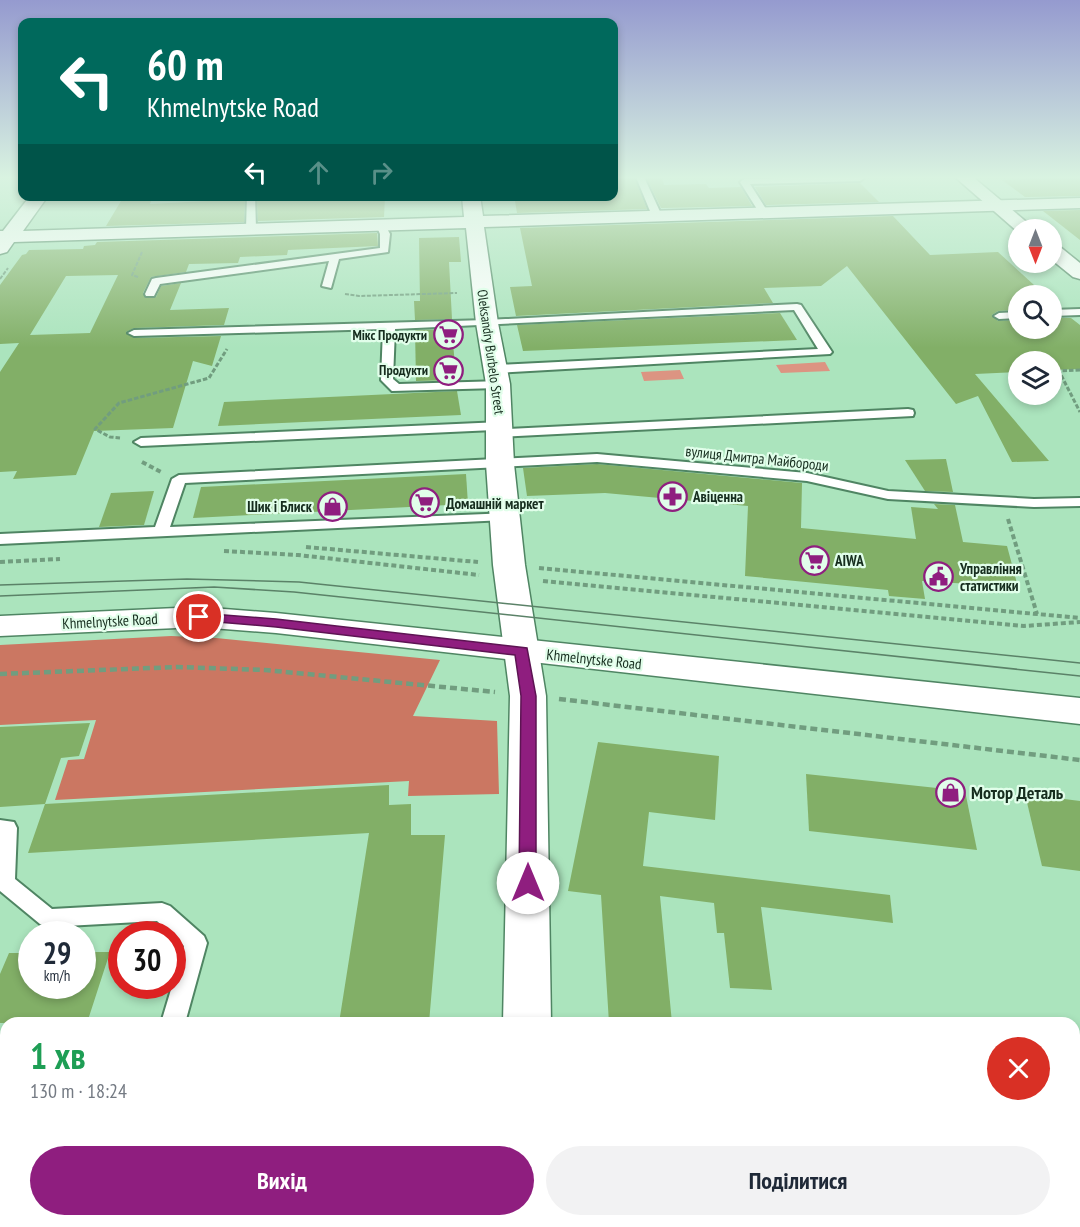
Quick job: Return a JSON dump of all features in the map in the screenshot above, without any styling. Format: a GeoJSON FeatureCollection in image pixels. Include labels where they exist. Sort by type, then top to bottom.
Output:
{"type":"FeatureCollection","features":[{"type":"Feature","properties":{"kind":"street"},"geometry":{"type":"LineString","coordinates":[[3,240],[110,234]]}},
{"type":"Feature","properties":{"kind":"street","name":"Oleksandry Burbelo Street"},"geometry":{"type":"LineString","coordinates":[[476,234],[487,323],[497,377],[500,464],[509,565],[528,696],[527,1017]]}},
{"type":"Feature","properties":{"kind":"street"},"geometry":{"type":"LineString","coordinates":[[1062,258],[1080,273]]}},
{"type":"Feature","properties":{"kind":"street","name":"Khmelnytske Road"},"geometry":{"type":"LineString","coordinates":[[0,626],[199,617],[276,623],[1080,711]]}},
{"type":"Feature","properties":{"kind":"lane"},"geometry":{"type":"LineString","coordinates":[[150,294],[156,281],[385,250],[385,234]]}},
{"type":"Feature","properties":{"kind":"lane"},"geometry":{"type":"LineString","coordinates":[[327,286],[335,257]]}},
{"type":"Feature","properties":{"kind":"lane"},"geometry":{"type":"LineString","coordinates":[[134,333],[487,323],[797,308],[826,352],[497,377],[396,388],[387,380],[389,326]]}},
{"type":"Feature","properties":{"kind":"lane"},"geometry":{"type":"LineString","coordinates":[[1062,313],[1080,312]]}},
{"type":"Feature","properties":{"kind":"lane"},"geometry":{"type":"LineString","coordinates":[[999,316],[1008,316]]}},
{"type":"Feature","properties":{"kind":"lane"},"geometry":{"type":"LineString","coordinates":[[141,442],[908,413]]}},
{"type":"Feature","properties":{"kind":"lane","name":"вулиця Дмитра Майбороди"},"geometry":{"type":"LineString","coordinates":[[179,478],[597,458],[807,477],[888,495],[1002,501],[1080,502]]}},
{"type":"Feature","properties":{"kind":"lane"},"geometry":{"type":"LineString","coordinates":[[161,531],[179,478]]}},
{"type":"Feature","properties":{"kind":"lane"},"geometry":{"type":"LineString","coordinates":[[0,538],[506,516]]}},
{"type":"Feature","properties":{"kind":"lane"},"geometry":{"type":"LineString","coordinates":[[0,828],[7,828],[4,882],[48,918],[162,912],[196,944],[176,1017]]}},
{"type":"Feature","properties":{"kind":"path"},"geometry":{"type":"LineString","coordinates":[[151,234],[132,275],[156,281]]}},
{"type":"Feature","properties":{"kind":"path"},"geometry":{"type":"LineString","coordinates":[[327,286],[340,293],[359,296],[459,292]]}},
{"type":"Feature","properties":{"kind":"path"},"geometry":{"type":"LineString","coordinates":[[179,478],[143,464],[141,442],[110,437],[95,429],[119,402],[209,378],[226,352],[230,331]]}},
{"type":"Feature","properties":{"kind":"path"},"geometry":{"type":"LineString","coordinates":[[1080,370],[1059,372],[1080,412]]}},
{"type":"Feature","properties":{"kind":"path"},"geometry":{"type":"LineString","coordinates":[[1002,501],[1037,614]]}},
{"type":"Feature","properties":{"kind":"shaded area"},"geometry":{"type":"Polygon","coordinates":[[[825,362],[830,371],[781,373],[776,365],[825,362]]]}},
{"type":"Feature","properties":{"kind":"shaded area"},"geometry":{"type":"Polygon","coordinates":[[[680,370],[684,379],[644,381],[641,372],[680,370]]]}},
{"type":"Feature","properties":{"kind":"shaded area"},"geometry":{"type":"Polygon","coordinates":[[[171,636],[216,638],[440,660],[413,716],[497,721],[499,794],[408,796],[409,781],[55,800],[68,760],[84,759],[96,720],[0,725],[0,645],[171,636]]]}},
{"type":"Feature","properties":{"kind":"building"},"geometry":{"type":"Polygon","coordinates":[[[377,234],[378,246],[288,250],[287,255],[240,257],[238,263],[189,264],[186,272],[151,277],[143,293],[146,298],[156,297],[161,286],[181,283],[170,310],[229,308],[224,325],[134,328],[126,332],[134,338],[221,336],[212,366],[193,361],[173,428],[94,431],[76,475],[13,479],[17,471],[0,472],[0,372],[19,343],[0,344],[0,285],[22,255],[29,250],[83,249],[84,246],[95,245],[97,242],[377,234]],[[118,275],[66,276],[30,335],[90,333],[118,275]]]}},
{"type":"Feature","properties":{"kind":"building"},"geometry":{"type":"Polygon","coordinates":[[[521,234],[910,234],[930,255],[998,252],[1008,261],[1008,273],[1021,273],[1034,285],[1008,285],[1008,310],[998,311],[992,315],[998,321],[1008,320],[1008,339],[1062,339],[1062,318],[1071,318],[1080,325],[1080,369],[1062,370],[1062,351],[1008,351],[1008,372],[975,374],[1049,461],[1012,462],[978,396],[956,404],[847,266],[821,286],[764,288],[773,303],[516,316],[510,287],[532,286],[521,234]]]}},
{"type":"Feature","properties":{"kind":"building"},"geometry":{"type":"Polygon","coordinates":[[[459,237],[461,262],[449,262],[452,319],[415,320],[414,301],[420,301],[419,238],[459,237]]]}},
{"type":"Feature","properties":{"kind":"building"},"geometry":{"type":"Polygon","coordinates":[[[780,313],[797,340],[523,351],[517,325],[780,313]]]}},
{"type":"Feature","properties":{"kind":"building"},"geometry":{"type":"Polygon","coordinates":[[[452,329],[456,380],[416,381],[415,330],[452,329]]]}},
{"type":"Feature","properties":{"kind":"building"},"geometry":{"type":"Polygon","coordinates":[[[457,391],[461,415],[218,426],[224,402],[457,391]]]}},
{"type":"Feature","properties":{"kind":"building"},"geometry":{"type":"Polygon","coordinates":[[[946,459],[953,492],[925,491],[905,460],[946,459]]]}},
{"type":"Feature","properties":{"kind":"building"},"geometry":{"type":"Polygon","coordinates":[[[597,464],[802,483],[801,528],[916,539],[911,507],[938,509],[934,504],[955,505],[963,542],[1007,546],[1018,587],[922,581],[925,599],[889,596],[888,590],[745,576],[748,506],[605,493],[527,496],[523,468],[597,464]]]}},
{"type":"Feature","properties":{"kind":"building"},"geometry":{"type":"Polygon","coordinates":[[[466,474],[468,504],[193,518],[201,487],[466,474]]]}},
{"type":"Feature","properties":{"kind":"building"},"geometry":{"type":"Polygon","coordinates":[[[154,491],[144,525],[99,527],[111,493],[154,491]]]}},
{"type":"Feature","properties":{"kind":"building"},"geometry":{"type":"Polygon","coordinates":[[[90,723],[79,756],[61,758],[45,804],[0,807],[0,727],[90,723]]]}},
{"type":"Feature","properties":{"kind":"building"},"geometry":{"type":"Polygon","coordinates":[[[598,742],[719,756],[715,820],[649,812],[643,866],[890,895],[893,923],[761,907],[772,990],[730,988],[724,933],[717,933],[714,903],[660,896],[671,1017],[609,1017],[601,895],[568,891],[598,742]]]}},
{"type":"Feature","properties":{"kind":"building"},"geometry":{"type":"Polygon","coordinates":[[[806,774],[965,791],[977,850],[809,831],[806,774]]]}},
{"type":"Feature","properties":{"kind":"building"},"geometry":{"type":"Polygon","coordinates":[[[389,785],[389,805],[411,804],[411,835],[445,835],[430,1017],[340,1017],[369,833],[28,853],[45,804],[389,785]]]}},
{"type":"Feature","properties":{"kind":"building"},"geometry":{"type":"Polygon","coordinates":[[[1025,794],[1080,801],[1080,871],[1042,866],[1025,794]]]}},
{"type":"Feature","properties":{"kind":"building"},"geometry":{"type":"Polygon","coordinates":[[[96,952],[108,952],[108,958],[96,995],[96,952]]]}},
{"type":"Feature","properties":{"kind":"building"},"geometry":{"type":"Polygon","coordinates":[[[9,953],[18,953],[18,999],[95,999],[89,1017],[0,1017],[0,974],[9,953]]]}},
{"type":"Feature","properties":{"kind":"tram line"},"geometry":{"type":"LineString","coordinates":[[0,585],[187,579],[299,582],[1080,663]]}},
{"type":"Feature","properties":{"kind":"tram line"},"geometry":{"type":"LineString","coordinates":[[0,596],[214,587],[294,592],[1080,676]]}},
{"type":"Feature","properties":{"kind":"place","name":"Мікс Продукти"},"geometry":{"type":"Point","coordinates":[448,335]}},
{"type":"Feature","properties":{"kind":"place","name":"Продукти"},"geometry":{"type":"Point","coordinates":[449,370]}},
{"type":"Feature","properties":{"kind":"place","name":"Авіценна"},"geometry":{"type":"Point","coordinates":[672,496]}},
{"type":"Feature","properties":{"kind":"place","name":"Домашній маркет"},"geometry":{"type":"Point","coordinates":[425,503]}},
{"type":"Feature","properties":{"kind":"place","name":"Шик і Блиск"},"geometry":{"type":"Point","coordinates":[333,506]}},
{"type":"Feature","properties":{"kind":"place","name":"AIWA"},"geometry":{"type":"Point","coordinates":[814,560]}},
{"type":"Feature","properties":{"kind":"place","name":"Управління статистики"},"geometry":{"type":"Point","coordinates":[939,577]}},
{"type":"Feature","properties":{"kind":"place","name":"Мотор Деталь"},"geometry":{"type":"Point","coordinates":[950,792]}},
{"type":"Feature","properties":{"kind":"route"},"geometry":{"type":"LineString","coordinates":[[199,617],[276,623],[522,651],[528,696],[528,883]]}}]}
